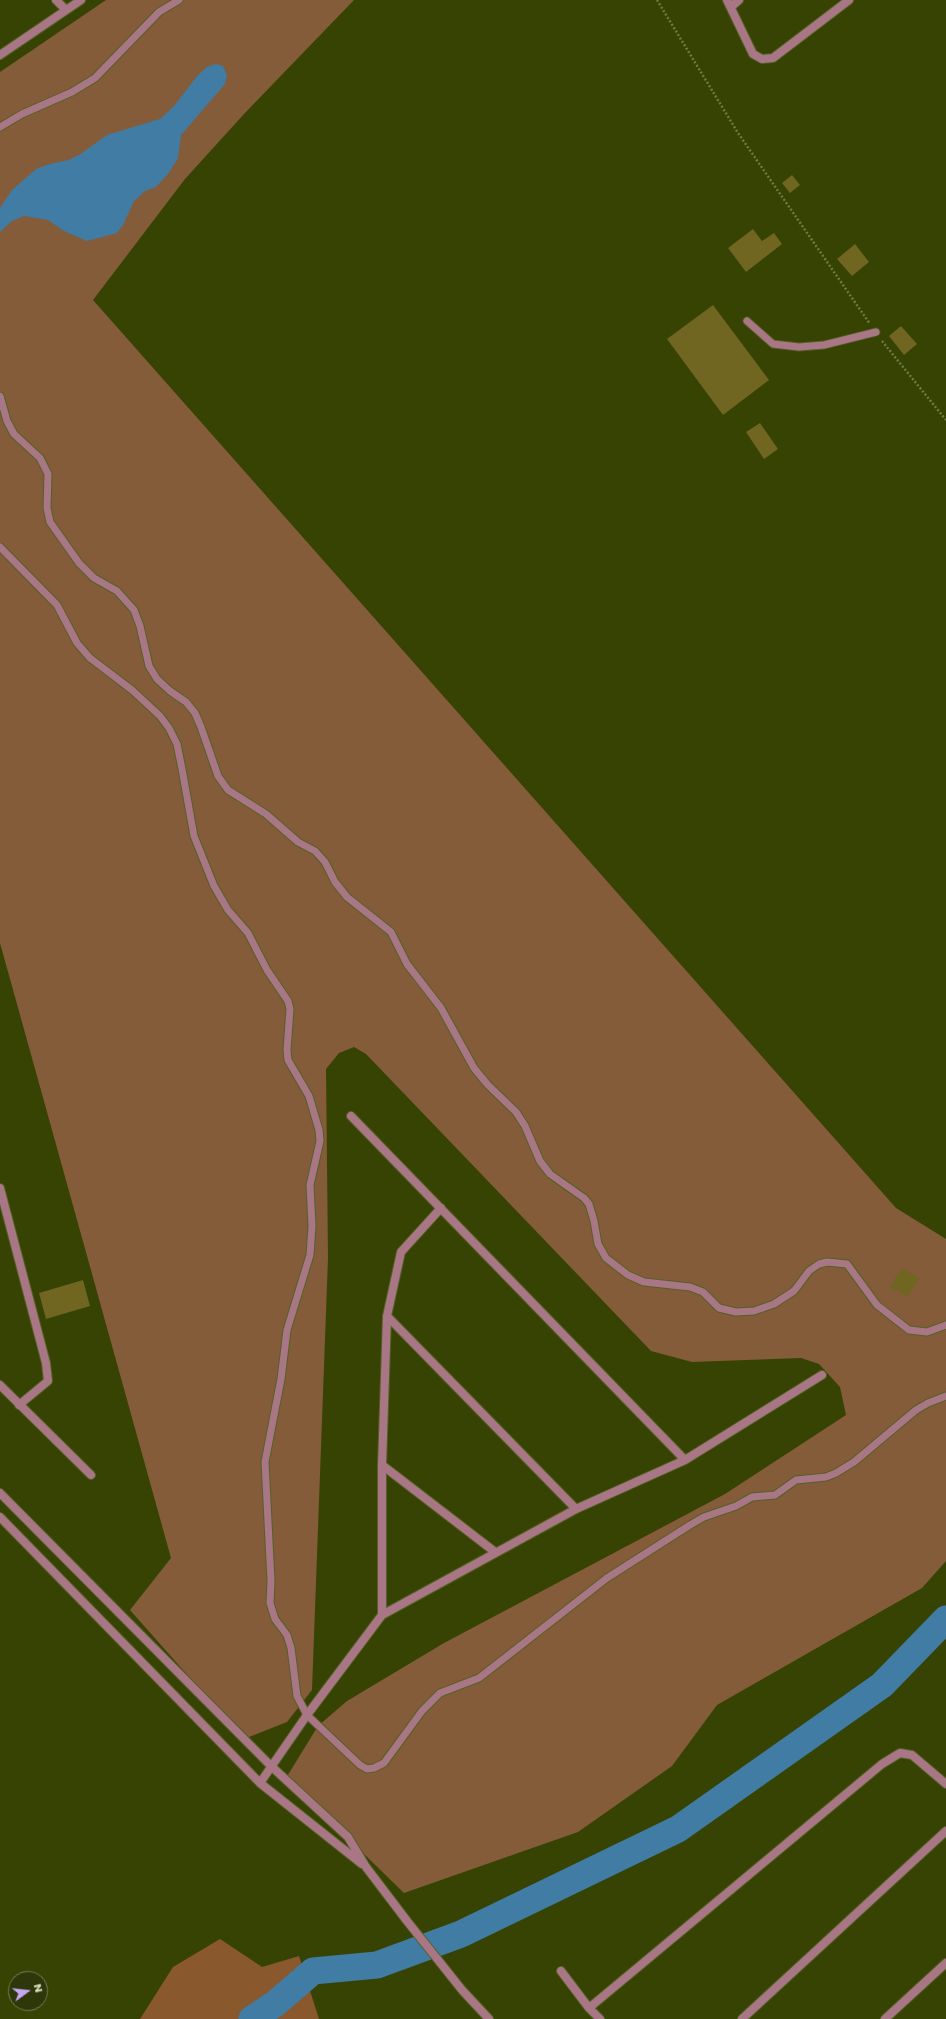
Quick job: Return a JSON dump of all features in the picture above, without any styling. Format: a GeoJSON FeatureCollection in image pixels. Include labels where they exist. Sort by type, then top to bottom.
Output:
{"type":"FeatureCollection","features":[{"type":"Feature","properties":{"kind":"street"},"geometry":{"type":"LineString","coordinates":[[56,0],[65,9]]}},
{"type":"Feature","properties":{"kind":"street"},"geometry":{"type":"LineString","coordinates":[[0,55],[65,9],[81,0]]}},
{"type":"Feature","properties":{"kind":"street"},"geometry":{"type":"LineString","coordinates":[[739,0],[729,3],[753,54],[762,59],[773,58],[849,0]]}},
{"type":"Feature","properties":{"kind":"street"},"geometry":{"type":"LineString","coordinates":[[351,1116],[685,1460]]}},
{"type":"Feature","properties":{"kind":"street"},"geometry":{"type":"LineString","coordinates":[[0,1189],[46,1363],[48,1381],[19,1405]]}},
{"type":"Feature","properties":{"kind":"street"},"geometry":{"type":"LineString","coordinates":[[382,1615],[382,1465],[387,1316],[401,1252],[441,1208]]}},
{"type":"Feature","properties":{"kind":"street"},"geometry":{"type":"LineString","coordinates":[[387,1316],[576,1509]]}},
{"type":"Feature","properties":{"kind":"street"},"geometry":{"type":"LineString","coordinates":[[260,1783],[307,1715],[382,1615],[576,1509],[685,1460],[822,1375]]}},
{"type":"Feature","properties":{"kind":"street"},"geometry":{"type":"LineString","coordinates":[[0,1385],[92,1475]]}},
{"type":"Feature","properties":{"kind":"street"},"geometry":{"type":"LineString","coordinates":[[382,1465],[495,1552]]}},
{"type":"Feature","properties":{"kind":"street"},"geometry":{"type":"LineString","coordinates":[[0,1493],[271,1766],[348,1837],[366,1867],[407,1921],[462,1990],[489,2019]]}},
{"type":"Feature","properties":{"kind":"street"},"geometry":{"type":"LineString","coordinates":[[0,1517],[260,1783],[366,1867]]}},
{"type":"Feature","properties":{"kind":"street"},"geometry":{"type":"LineString","coordinates":[[589,2008],[882,1764],[900,1753],[912,1755],[946,1784]]}},
{"type":"Feature","properties":{"kind":"street"},"geometry":{"type":"LineString","coordinates":[[742,2019],[946,1831]]}},
{"type":"Feature","properties":{"kind":"street"},"geometry":{"type":"LineString","coordinates":[[885,2019],[946,1963]]}},
{"type":"Feature","properties":{"kind":"street"},"geometry":{"type":"LineString","coordinates":[[562,1971],[589,2008],[600,2019]]}},
{"type":"Feature","properties":{"kind":"lane"},"geometry":{"type":"LineString","coordinates":[[0,127],[22,114],[72,92],[95,78],[159,12],[179,0]]}},
{"type":"Feature","properties":{"kind":"lane"},"geometry":{"type":"LineString","coordinates":[[747,321],[773,344],[799,347],[824,345],[876,332]]}},
{"type":"Feature","properties":{"kind":"lane"},"geometry":{"type":"LineString","coordinates":[[0,396],[7,420],[14,434],[40,458],[48,474],[47,508],[50,522],[79,563],[94,578],[117,591],[134,610],[140,626],[149,666],[157,679],[170,691],[186,702],[195,712],[218,776],[228,790],[266,814],[298,842],[314,851],[325,862],[335,882],[347,897],[391,932],[407,964],[441,1008],[474,1068],[519,1116],[525,1126],[540,1161],[550,1174],[584,1198],[589,1204],[598,1244],[606,1258],[628,1275],[644,1282],[690,1288],[703,1292],[719,1308],[736,1312],[754,1311],[774,1304],[794,1291],[809,1271],[819,1264],[827,1262],[841,1262],[847,1264],[877,1305],[886,1314],[909,1330],[927,1332],[946,1325]]}},
{"type":"Feature","properties":{"kind":"lane"},"geometry":{"type":"LineString","coordinates":[[0,547],[57,605],[77,643],[90,658],[132,690],[160,716],[170,728],[177,744],[194,836],[219,897],[248,933],[267,970],[288,1001],[290,1009],[286,1050],[288,1060],[309,1096],[319,1130],[320,1140],[310,1184],[312,1226],[310,1255],[288,1330],[281,1379],[265,1462],[271,1575],[270,1603],[275,1619],[287,1635],[291,1648],[297,1696],[307,1715],[360,1765],[367,1769],[384,1763],[431,1701],[449,1688],[479,1678],[607,1578],[704,1517],[736,1506],[752,1497],[775,1495],[796,1480],[826,1477],[836,1473],[854,1462],[916,1410],[928,1403],[946,1396]]}},
{"type":"Feature","properties":{"kind":"path"},"geometry":{"type":"LineString","coordinates":[[657,0],[738,133],[876,332],[946,420]]}},
{"type":"Feature","properties":{"kind":"shaded area"},"geometry":{"type":"Polygon","coordinates":[[[106,0],[354,0],[244,114],[185,179],[93,300],[896,1208],[946,1239],[946,1561],[922,1588],[717,1705],[672,1766],[578,1832],[404,1893],[286,1778],[318,1726],[347,1701],[444,1643],[725,1494],[846,1415],[840,1387],[819,1364],[801,1358],[692,1362],[651,1351],[366,1054],[354,1047],[339,1053],[326,1069],[328,1258],[312,1690],[287,1722],[244,1739],[130,1610],[171,1558],[0,943],[0,72],[106,0]]]}},
{"type":"Feature","properties":{"kind":"shaded area"},"geometry":{"type":"Polygon","coordinates":[[[220,1939],[262,1967],[299,1956],[319,2019],[140,2019],[173,1967],[220,1939]]]}},
{"type":"Feature","properties":{"kind":"water"},"geometry":{"type":"Polygon","coordinates":[[[215,64],[223,66],[227,75],[225,84],[181,135],[178,158],[168,174],[156,187],[145,191],[134,201],[123,225],[117,233],[87,241],[64,231],[48,220],[24,216],[12,221],[0,232],[0,208],[12,190],[36,169],[68,160],[79,155],[107,135],[160,119],[174,106],[198,75],[207,67],[215,64]]]}},
{"type":"Feature","properties":{"kind":"building"},"geometry":{"type":"Polygon","coordinates":[[[792,175],[800,185],[790,193],[782,183],[792,175]]]}},
{"type":"Feature","properties":{"kind":"building"},"geometry":{"type":"Polygon","coordinates":[[[753,229],[762,241],[774,233],[782,244],[746,272],[728,248],[753,229]]]}},
{"type":"Feature","properties":{"kind":"building"},"geometry":{"type":"Polygon","coordinates":[[[855,244],[869,262],[852,276],[837,259],[855,244]]]}},
{"type":"Feature","properties":{"kind":"building"},"geometry":{"type":"Polygon","coordinates":[[[713,305],[769,380],[723,415],[667,339],[713,305]]]}},
{"type":"Feature","properties":{"kind":"building"},"geometry":{"type":"Polygon","coordinates":[[[901,326],[917,344],[904,355],[889,336],[901,326]]]}},
{"type":"Feature","properties":{"kind":"building"},"geometry":{"type":"Polygon","coordinates":[[[760,423],[778,449],[764,459],[746,432],[760,423]]]}},
{"type":"Feature","properties":{"kind":"building"},"geometry":{"type":"Polygon","coordinates":[[[901,1268],[919,1278],[908,1297],[890,1287],[901,1268]]]}},
{"type":"Feature","properties":{"kind":"building"},"geometry":{"type":"Polygon","coordinates":[[[83,1280],[90,1306],[46,1319],[39,1293],[83,1280]]]}},
{"type":"Feature","properties":{"kind":"waterway"},"geometry":{"type":"LineString","coordinates":[[252,2019],[276,2003],[313,1971],[377,1965],[461,1934],[678,1829],[882,1685],[946,1619]]}}]}
